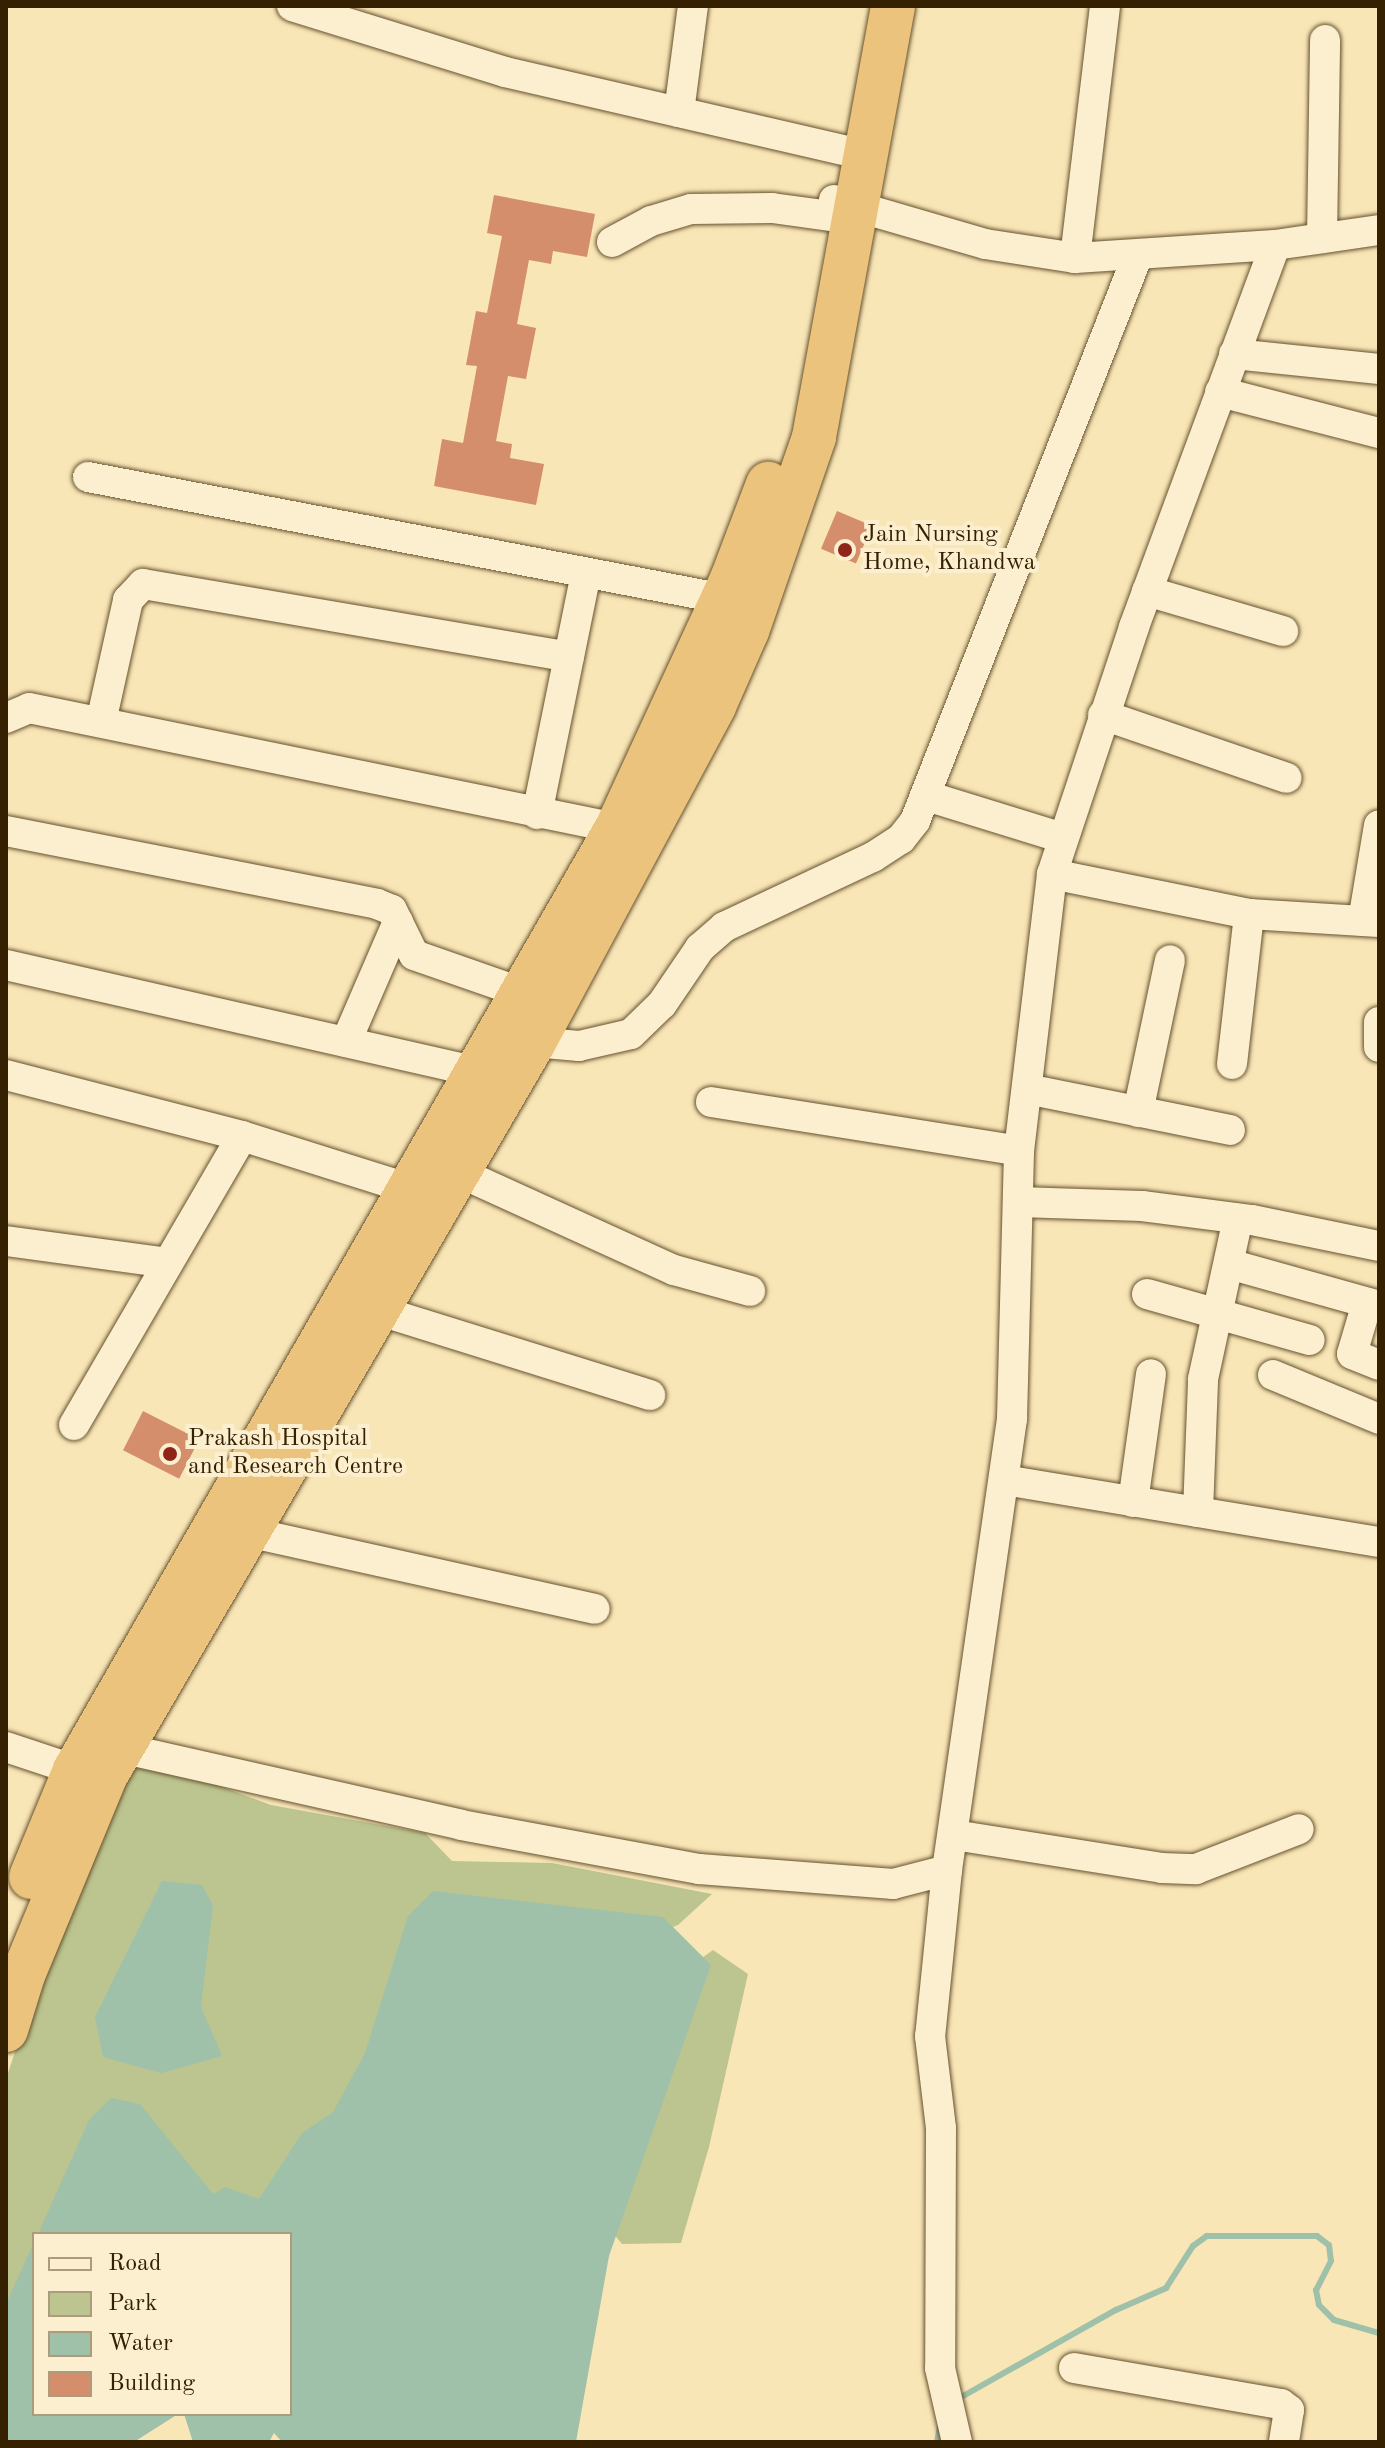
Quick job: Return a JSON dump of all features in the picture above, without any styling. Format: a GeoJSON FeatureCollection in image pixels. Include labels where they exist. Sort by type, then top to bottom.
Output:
{"type":"FeatureCollection","features":[{"type":"Feature","properties":{"kind":"highway"},"geometry":{"type":"LineString","coordinates":[[841,207],[844,150],[869,6]]}},
{"type":"Feature","properties":{"kind":"highway"},"geometry":{"type":"LineString","coordinates":[[495,1076],[534,1042],[740,602],[793,456],[790,426],[841,207],[893,6]]}},
{"type":"Feature","properties":{"kind":"highway"},"geometry":{"type":"LineString","coordinates":[[96,1753],[248,1532],[362,1305],[433,1173],[495,1076],[523,993],[631,831]]}},
{"type":"Feature","properties":{"kind":"highway"},"geometry":{"type":"LineString","coordinates":[[6,1939],[96,1753],[362,1305]]}},
{"type":"Feature","properties":{"kind":"highway"},"geometry":{"type":"LineString","coordinates":[[8,2017],[106,1775],[96,1753]]}},
{"type":"Feature","properties":{"kind":"street"},"geometry":{"type":"LineString","coordinates":[[679,112],[693,6]]}},
{"type":"Feature","properties":{"kind":"street"},"geometry":{"type":"LineString","coordinates":[[1075,258],[1105,6]]}},
{"type":"Feature","properties":{"kind":"street"},"geometry":{"type":"LineString","coordinates":[[305,9],[505,72],[844,150]]}},
{"type":"Feature","properties":{"kind":"street"},"geometry":{"type":"LineString","coordinates":[[1322,238],[1325,40]]}},
{"type":"Feature","properties":{"kind":"street"},"geometry":{"type":"LineString","coordinates":[[612,242],[651,221],[691,209],[841,207],[985,244],[1075,258],[1137,257],[1275,245],[1379,230]]}},
{"type":"Feature","properties":{"kind":"street"},"geometry":{"type":"LineString","coordinates":[[957,2442],[942,2388],[941,2128],[930,2008],[1013,1406],[1019,1151],[1052,874],[1103,715],[1275,245]]}},
{"type":"Feature","properties":{"kind":"street"},"geometry":{"type":"LineString","coordinates":[[534,1042],[579,1046],[631,1034],[662,1004],[700,948],[724,927],[873,857],[901,839],[927,796],[969,676],[1137,257]]}},
{"type":"Feature","properties":{"kind":"street"},"geometry":{"type":"LineString","coordinates":[[1234,354],[1379,369]]}},
{"type":"Feature","properties":{"kind":"street"},"geometry":{"type":"LineString","coordinates":[[1220,392],[1379,433]]}},
{"type":"Feature","properties":{"kind":"street"},"geometry":{"type":"LineString","coordinates":[[88,477],[740,602]]}},
{"type":"Feature","properties":{"kind":"street"},"geometry":{"type":"LineString","coordinates":[[537,814],[586,573]]}},
{"type":"Feature","properties":{"kind":"street"},"geometry":{"type":"LineString","coordinates":[[101,722],[128,600],[143,584],[569,657]]}},
{"type":"Feature","properties":{"kind":"street"},"geometry":{"type":"LineString","coordinates":[[1147,591],[1283,631]]}},
{"type":"Feature","properties":{"kind":"street"},"geometry":{"type":"LineString","coordinates":[[6,718],[29,708],[631,831]]}},
{"type":"Feature","properties":{"kind":"street"},"geometry":{"type":"LineString","coordinates":[[1103,715],[1287,778]]}},
{"type":"Feature","properties":{"kind":"street"},"geometry":{"type":"LineString","coordinates":[[927,796],[1063,838]]}},
{"type":"Feature","properties":{"kind":"street"},"geometry":{"type":"LineString","coordinates":[[1052,874],[1249,914],[1371,921],[1379,825]]}},
{"type":"Feature","properties":{"kind":"street"},"geometry":{"type":"LineString","coordinates":[[6,831],[377,904],[392,910],[414,955],[523,993]]}},
{"type":"Feature","properties":{"kind":"street"},"geometry":{"type":"LineString","coordinates":[[1232,1064],[1249,914]]}},
{"type":"Feature","properties":{"kind":"street"},"geometry":{"type":"LineString","coordinates":[[346,1042],[398,922]]}},
{"type":"Feature","properties":{"kind":"street"},"geometry":{"type":"LineString","coordinates":[[1138,1112],[1170,960]]}},
{"type":"Feature","properties":{"kind":"street"},"geometry":{"type":"LineString","coordinates":[[6,965],[495,1076]]}},
{"type":"Feature","properties":{"kind":"street"},"geometry":{"type":"LineString","coordinates":[[1379,1022],[1379,1047]]}},
{"type":"Feature","properties":{"kind":"street"},"geometry":{"type":"LineString","coordinates":[[6,1075],[242,1136],[433,1173],[674,1270],[750,1291]]}},
{"type":"Feature","properties":{"kind":"street"},"geometry":{"type":"LineString","coordinates":[[1027,1089],[1230,1130]]}},
{"type":"Feature","properties":{"kind":"street"},"geometry":{"type":"LineString","coordinates":[[711,1102],[1019,1151]]}},
{"type":"Feature","properties":{"kind":"street"},"geometry":{"type":"LineString","coordinates":[[74,1425],[242,1136]]}},
{"type":"Feature","properties":{"kind":"street"},"geometry":{"type":"LineString","coordinates":[[1019,1202],[1142,1206],[1238,1219],[1379,1246]]}},
{"type":"Feature","properties":{"kind":"street"},"geometry":{"type":"LineString","coordinates":[[1198,1512],[1203,1379],[1238,1219]]}},
{"type":"Feature","properties":{"kind":"street"},"geometry":{"type":"LineString","coordinates":[[6,1241],[168,1263]]}},
{"type":"Feature","properties":{"kind":"street"},"geometry":{"type":"LineString","coordinates":[[1229,1264],[1373,1304],[1352,1354],[1379,1365]]}},
{"type":"Feature","properties":{"kind":"street"},"geometry":{"type":"LineString","coordinates":[[1147,1294],[1310,1340]]}},
{"type":"Feature","properties":{"kind":"street"},"geometry":{"type":"LineString","coordinates":[[362,1305],[650,1395]]}},
{"type":"Feature","properties":{"kind":"street"},"geometry":{"type":"LineString","coordinates":[[1133,1502],[1151,1374]]}},
{"type":"Feature","properties":{"kind":"street"},"geometry":{"type":"LineString","coordinates":[[1273,1375],[1379,1419]]}},
{"type":"Feature","properties":{"kind":"street"},"geometry":{"type":"LineString","coordinates":[[1004,1480],[1379,1542]]}},
{"type":"Feature","properties":{"kind":"street"},"geometry":{"type":"LineString","coordinates":[[248,1532],[595,1609]]}},
{"type":"Feature","properties":{"kind":"street"},"geometry":{"type":"LineString","coordinates":[[6,1747],[96,1753],[699,1869],[893,1884],[947,1870]]}},
{"type":"Feature","properties":{"kind":"street"},"geometry":{"type":"LineString","coordinates":[[954,1835],[1162,1868],[1196,1869],[1299,1829]]}},
{"type":"Feature","properties":{"kind":"street"},"geometry":{"type":"LineString","coordinates":[[1074,2368],[1281,2404],[1289,2410],[1284,2442]]}},
{"type":"Feature","properties":{"kind":"green space"},"geometry":{"type":"Polygon","coordinates":[[[124,1766],[173,1769],[271,1805],[425,1833],[452,1861],[552,1863],[712,1894],[678,1925],[651,1936],[428,1994],[270,2212],[32,2232],[32,2269],[6,2332],[6,2079],[96,1807],[124,1766]]]}},
{"type":"Feature","properties":{"kind":"green space"},"geometry":{"type":"Polygon","coordinates":[[[713,1950],[748,1974],[709,2147],[681,2243],[622,2244],[603,2221],[666,1984],[713,1950]]]}},
{"type":"Feature","properties":{"kind":"water"},"geometry":{"type":"Polygon","coordinates":[[[162,1881],[202,1885],[213,1905],[201,2007],[222,2056],[161,2073],[103,2057],[95,2017],[162,1881]]]}},
{"type":"Feature","properties":{"kind":"water"},"geometry":{"type":"Polygon","coordinates":[[[433,1891],[663,1917],[711,1965],[609,2256],[576,2442],[282,2442],[274,2433],[269,2442],[193,2442],[185,2416],[292,2416],[292,2232],[39,2232],[89,2120],[111,2098],[140,2104],[213,2194],[225,2187],[259,2199],[302,2133],[333,2112],[365,2053],[408,1916],[433,1891]]]}},
{"type":"Feature","properties":{"kind":"water"},"geometry":{"type":"Polygon","coordinates":[[[32,2246],[32,2416],[175,2416],[134,2442],[6,2442],[6,2304],[32,2246]]]}},
{"type":"Feature","properties":{"kind":"building"},"geometry":{"type":"Polygon","coordinates":[[[494,195],[595,214],[587,257],[553,251],[551,264],[529,260],[517,324],[536,328],[526,379],[508,376],[496,441],[512,444],[510,458],[544,464],[536,505],[434,486],[442,439],[463,443],[477,366],[466,365],[476,311],[487,313],[502,236],[487,233],[494,195]]]}},
{"type":"Feature","properties":{"kind":"building"},"geometry":{"type":"Polygon","coordinates":[[[837,511],[872,526],[856,564],[821,549],[837,511]]]}},
{"type":"Feature","properties":{"kind":"building"},"geometry":{"type":"Polygon","coordinates":[[[143,1411],[199,1440],[179,1479],[123,1450],[143,1411]]]}},
{"type":"Feature","properties":{"kind":"waterway"},"geometry":{"type":"LineString","coordinates":[[956,2400],[1116,2310],[1166,2288],[1193,2246],[1207,2236],[1317,2236],[1329,2245],[1331,2261],[1316,2290],[1319,2305],[1334,2320],[1379,2333]]}},
{"type":"Feature","properties":{"kind":"waterway"},"geometry":{"type":"LineString","coordinates":[[937,2442],[940,2426]]}},
{"type":"Feature","properties":{"kind":"place","name":"Jain Nursing Home, Khandwa"},"geometry":{"type":"Point","coordinates":[845,550]}},
{"type":"Feature","properties":{"kind":"place","name":"Prakash Hospital and Research Centre"},"geometry":{"type":"Point","coordinates":[170,1454]}}]}
